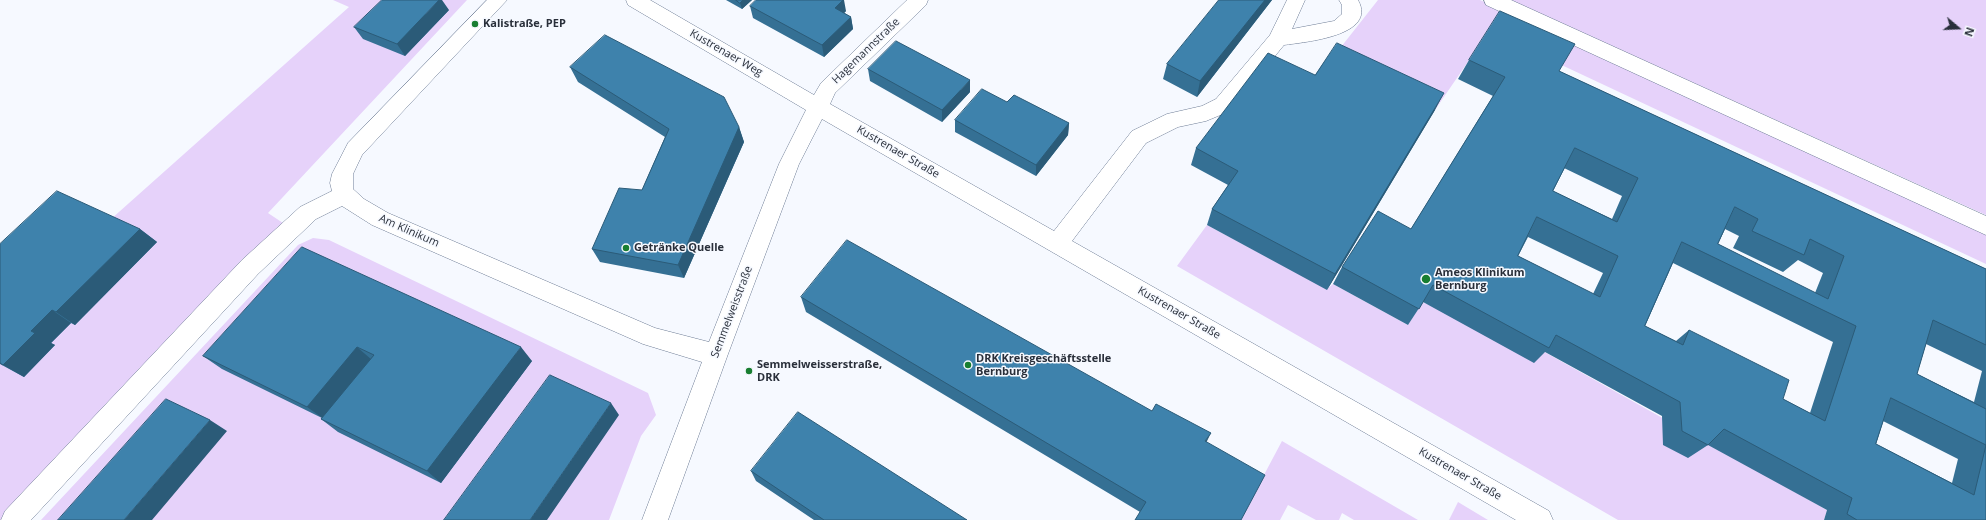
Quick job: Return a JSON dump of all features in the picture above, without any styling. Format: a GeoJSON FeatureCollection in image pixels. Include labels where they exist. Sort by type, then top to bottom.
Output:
{"type":"FeatureCollection","features":[{"type":"Feature","properties":{"kind":"street"},"geometry":{"type":"LineString","coordinates":[[14,520],[250,267],[308,213],[345,195],[339,181],[344,165],[355,149],[498,0]]}},
{"type":"Feature","properties":{"kind":"street","name":"Kustrenaer Weg"},"geometry":{"type":"LineString","coordinates":[[635,0],[818,107]]}},
{"type":"Feature","properties":{"kind":"street","name":"Hagemannstraße"},"geometry":{"type":"LineString","coordinates":[[818,107],[828,88],[919,0]]}},
{"type":"Feature","properties":{"kind":"street"},"geometry":{"type":"LineString","coordinates":[[1058,243],[1139,137],[1174,120],[1206,113],[1224,105],[1278,39],[1296,0]]}},
{"type":"Feature","properties":{"kind":"street"},"geometry":{"type":"LineString","coordinates":[[1493,0],[1986,226]]}},
{"type":"Feature","properties":{"kind":"street"},"geometry":{"type":"LineString","coordinates":[[1278,39],[1316,33],[1340,26],[1352,17],[1352,1]]}},
{"type":"Feature","properties":{"kind":"street","name":"Kustrenaer Straße"},"geometry":{"type":"LineString","coordinates":[[818,107],[1540,520]]}},
{"type":"Feature","properties":{"kind":"street","name":"Semmelweisstraße"},"geometry":{"type":"LineString","coordinates":[[655,520],[716,354],[789,164],[818,107]]}},
{"type":"Feature","properties":{"kind":"street","name":"Am Klinikum"},"geometry":{"type":"LineString","coordinates":[[345,195],[359,208],[380,219],[651,337],[694,350],[716,354]]}},
{"type":"Feature","properties":{"kind":"shaded area"},"geometry":{"type":"Polygon","coordinates":[[[333,0],[467,0],[268,213],[286,225],[7,520],[0,520],[0,318],[349,7],[333,0]]]}},
{"type":"Feature","properties":{"kind":"shaded area"},"geometry":{"type":"Polygon","coordinates":[[[1378,0],[1480,0],[1986,233],[1986,264],[1489,31],[1435,110],[1330,61],[1378,0]]]}},
{"type":"Feature","properties":{"kind":"shaded area"},"geometry":{"type":"Polygon","coordinates":[[[1510,0],[1986,0],[1986,215],[1510,0]]]}},
{"type":"Feature","properties":{"kind":"shaded area"},"geometry":{"type":"Polygon","coordinates":[[[1207,225],[1327,289],[1333,284],[1408,325],[1422,302],[1541,350],[1827,510],[1824,520],[1618,520],[1177,266],[1207,225]]]}},
{"type":"Feature","properties":{"kind":"shaded area"},"geometry":{"type":"Polygon","coordinates":[[[313,238],[329,240],[648,393],[656,415],[641,436],[609,520],[41,520],[298,245],[313,238]]]}},
{"type":"Feature","properties":{"kind":"shaded area"},"geometry":{"type":"Polygon","coordinates":[[[1282,441],[1418,520],[1354,520],[1342,513],[1339,520],[1316,520],[1288,505],[1280,520],[1240,520],[1282,441]]]}},
{"type":"Feature","properties":{"kind":"shaded area"},"geometry":{"type":"Polygon","coordinates":[[[1458,502],[1488,520],[1449,520],[1458,502]]]}},
{"type":"Feature","properties":{"kind":"building"},"geometry":{"type":"Polygon","coordinates":[[[382,0],[439,0],[397,44],[354,27],[382,0]]]}},
{"type":"Feature","properties":{"kind":"building"},"geometry":{"type":"Polygon","coordinates":[[[736,0],[743,0],[740,3],[736,0]]]}},
{"type":"Feature","properties":{"kind":"building"},"geometry":{"type":"Polygon","coordinates":[[[756,0],[843,0],[835,8],[851,17],[822,45],[750,6],[756,0]]]}},
{"type":"Feature","properties":{"kind":"building"},"geometry":{"type":"Polygon","coordinates":[[[1219,0],[1265,0],[1200,81],[1167,64],[1219,0]]]}},
{"type":"Feature","properties":{"kind":"building","name":"Ameos Klinikum Bernburg"},"geometry":{"type":"Polygon","coordinates":[[[1500,11],[1575,44],[1559,71],[1986,269],[1986,345],[1933,320],[1917,374],[1986,409],[1986,445],[1986,520],[1857,520],[1847,514],[1852,498],[1724,429],[1708,445],[1682,431],[1680,402],[1556,335],[1549,348],[1433,285],[1419,309],[1342,267],[1378,211],[1411,229],[1505,77],[1469,60],[1500,11]],[[1575,148],[1553,191],[1617,222],[1638,178],[1575,148]],[[1735,207],[1718,244],[1828,299],[1844,256],[1810,239],[1804,255],[1752,231],[1758,219],[1735,207]],[[1537,217],[1518,256],[1600,297],[1618,256],[1537,217]],[[1682,242],[1645,326],[1683,345],[1689,330],[1789,380],[1783,399],[1825,421],[1856,326],[1682,242]],[[1891,398],[1876,444],[1974,495],[1986,445],[1891,398]]]}},
{"type":"Feature","properties":{"kind":"building"},"geometry":{"type":"Polygon","coordinates":[[[605,35],[724,97],[739,127],[678,265],[592,249],[619,188],[642,190],[669,129],[570,67],[605,35]]]}},
{"type":"Feature","properties":{"kind":"building"},"geometry":{"type":"Polygon","coordinates":[[[896,41],[970,80],[942,110],[868,69],[896,41]]]}},
{"type":"Feature","properties":{"kind":"building"},"geometry":{"type":"Polygon","coordinates":[[[1337,43],[1444,93],[1335,274],[1212,209],[1238,171],[1196,148],[1268,53],[1315,75],[1337,43]]]}},
{"type":"Feature","properties":{"kind":"building"},"geometry":{"type":"Polygon","coordinates":[[[982,89],[1007,102],[1014,95],[1069,123],[1036,165],[955,120],[982,89]]]}},
{"type":"Feature","properties":{"kind":"building"},"geometry":{"type":"Polygon","coordinates":[[[57,191],[140,229],[56,312],[52,310],[31,331],[35,333],[3,365],[0,363],[0,244],[57,191]]]}},
{"type":"Feature","properties":{"kind":"building","name":"DRK Kreisgeschäftsstelle Bernburg"},"geometry":{"type":"Polygon","coordinates":[[[847,240],[1152,411],[1156,404],[1211,433],[1205,441],[1265,475],[1241,520],[1135,520],[1146,502],[801,297],[847,240]]]}},
{"type":"Feature","properties":{"kind":"building"},"geometry":{"type":"Polygon","coordinates":[[[302,247],[521,347],[427,471],[321,419],[374,355],[357,347],[307,407],[203,356],[302,247]]]}},
{"type":"Feature","properties":{"kind":"building"},"geometry":{"type":"Polygon","coordinates":[[[550,375],[611,403],[530,520],[444,520],[550,375]]]}},
{"type":"Feature","properties":{"kind":"building"},"geometry":{"type":"Polygon","coordinates":[[[166,399],[210,420],[124,520],[58,520],[166,399]]]}},
{"type":"Feature","properties":{"kind":"building"},"geometry":{"type":"Polygon","coordinates":[[[798,412],[967,520],[824,520],[751,471],[798,412]]]}},
{"type":"Feature","properties":{"kind":"place","name":"Kalistraße, PEP"},"geometry":{"type":"Point","coordinates":[475,24]}},
{"type":"Feature","properties":{"kind":"place","name":"Getränke Quelle"},"geometry":{"type":"Point","coordinates":[626,248]}},
{"type":"Feature","properties":{"kind":"place","name":"Ameos Klinikum Bernburg"},"geometry":{"type":"Point","coordinates":[1426,279]}},
{"type":"Feature","properties":{"kind":"place","name":"DRK Kreisgeschäftsstelle Bernburg"},"geometry":{"type":"Point","coordinates":[968,365]}},
{"type":"Feature","properties":{"kind":"place","name":"Semmelweisserstraße, DRK"},"geometry":{"type":"Point","coordinates":[749,371]}}]}
